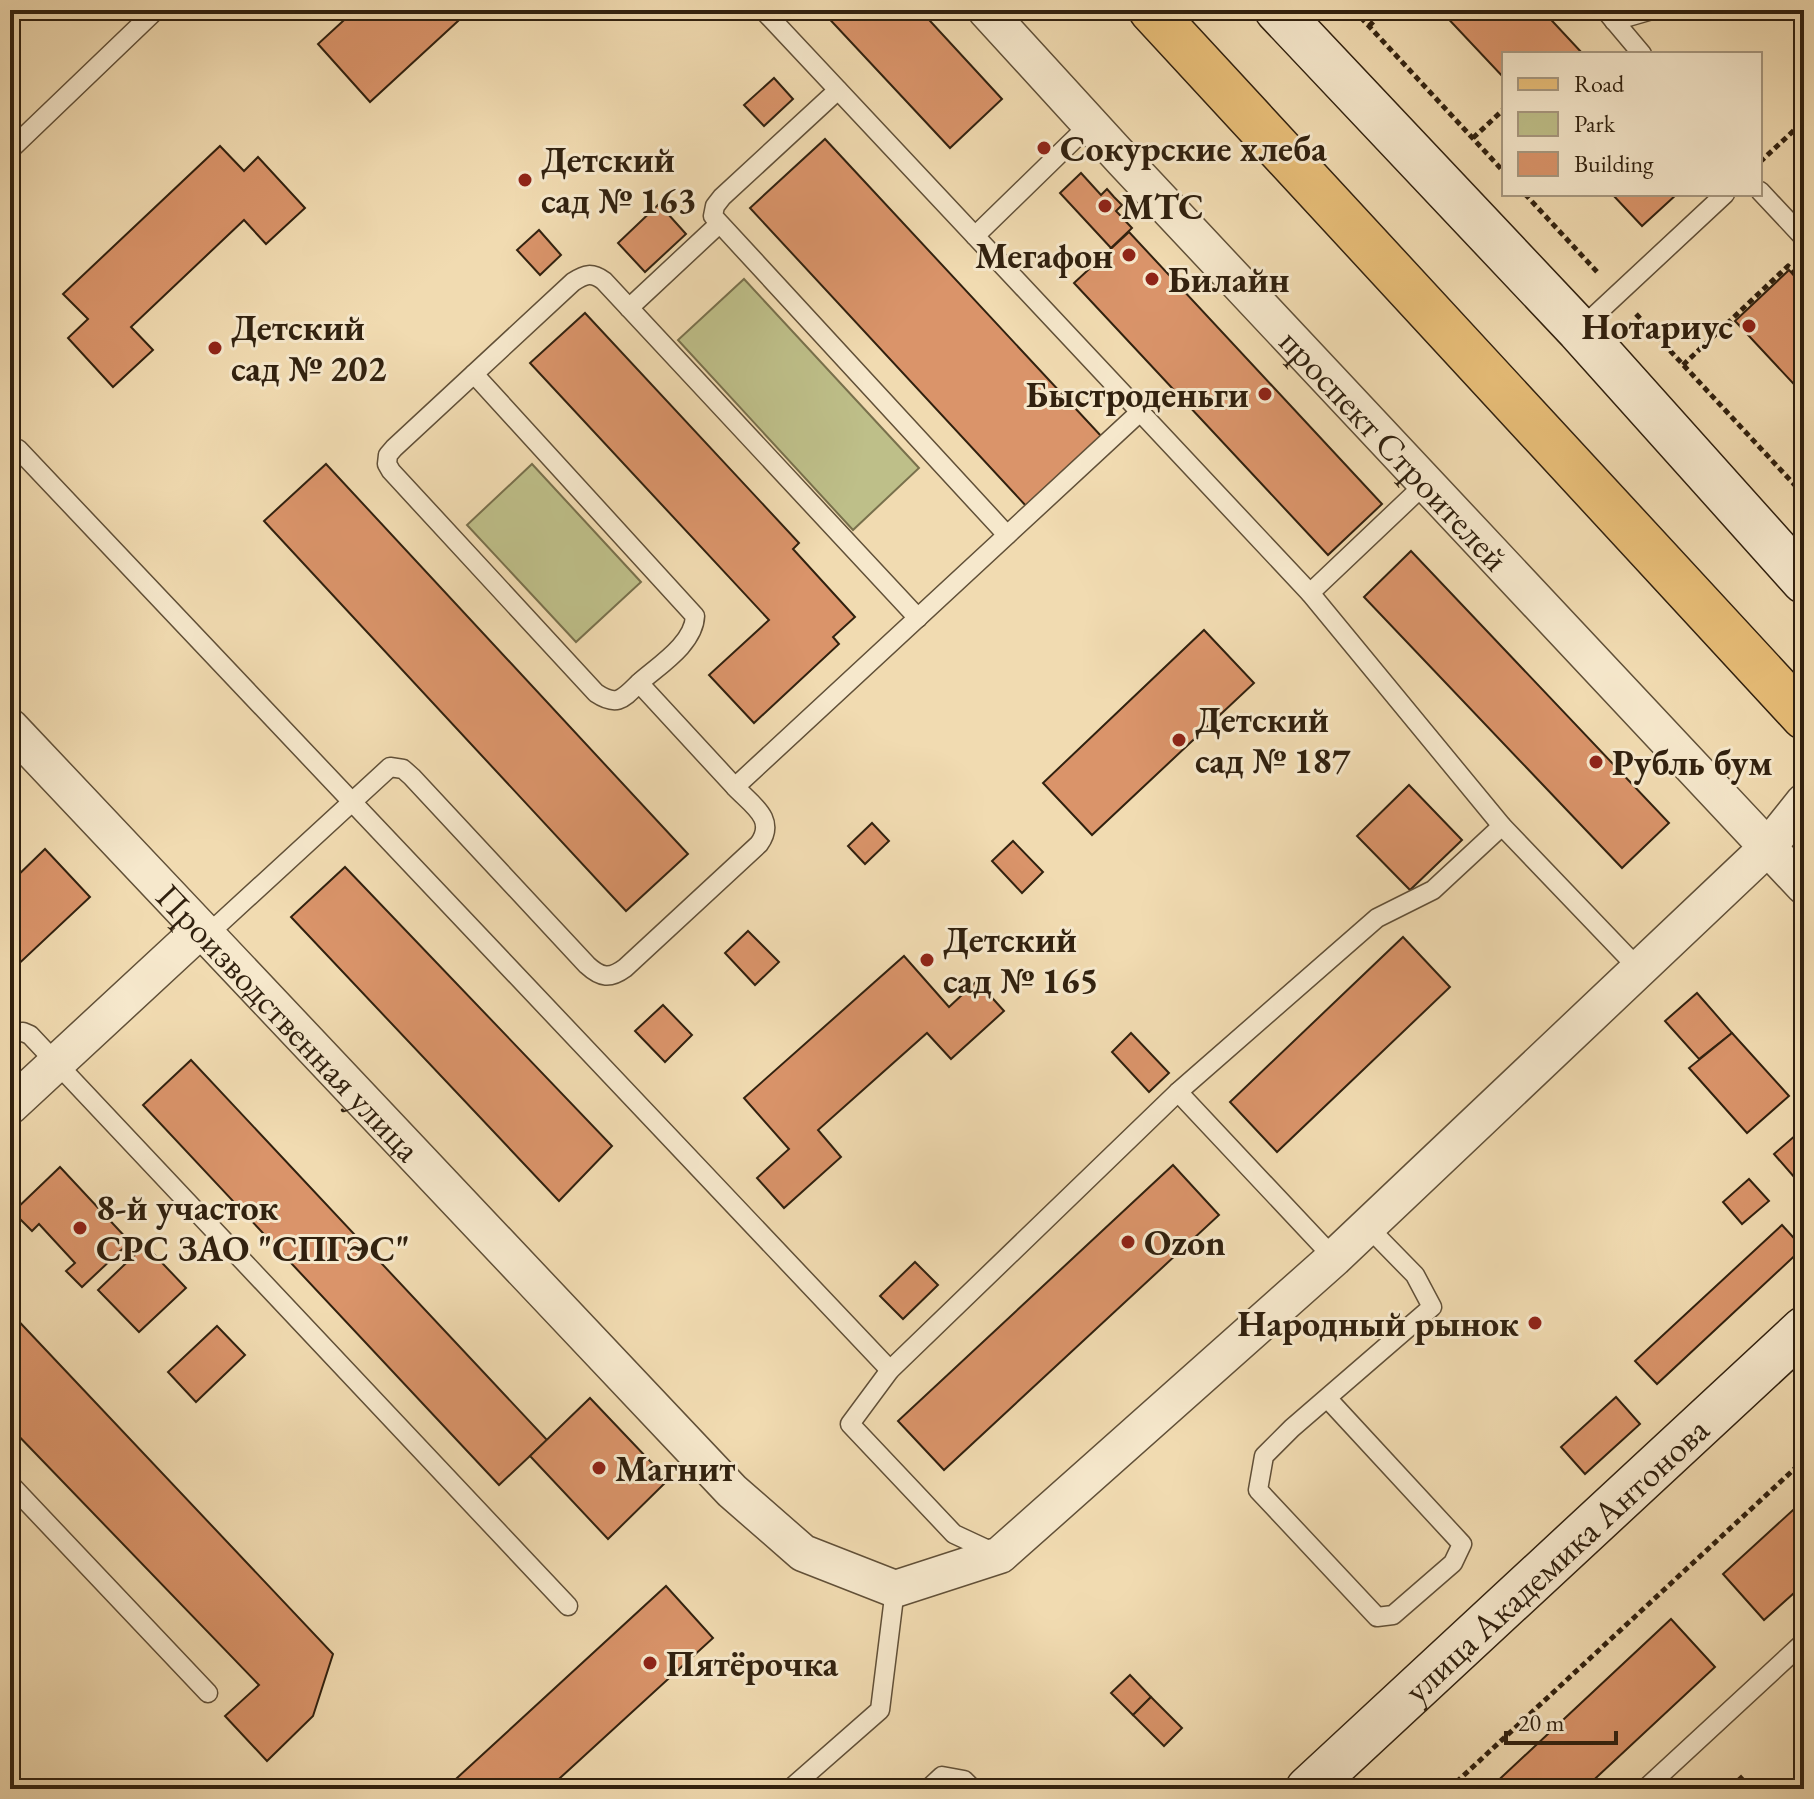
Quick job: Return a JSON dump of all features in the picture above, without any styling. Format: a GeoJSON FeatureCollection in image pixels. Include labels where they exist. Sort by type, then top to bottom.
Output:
{"type":"FeatureCollection","features":[{"type":"Feature","properties":{"kind":"main road"},"geometry":{"type":"LineString","coordinates":[[1151,10],[1804,717]]}},
{"type":"Feature","properties":{"kind":"street","name":"проспект Строителей"},"geometry":{"type":"LineString","coordinates":[[986,10],[1804,886]]}},
{"type":"Feature","properties":{"kind":"street"},"geometry":{"type":"LineString","coordinates":[[1277,10],[1579,330],[1804,581]]}},
{"type":"Feature","properties":{"kind":"street","name":"Производственная улица"},"geometry":{"type":"LineString","coordinates":[[10,727],[732,1491],[803,1553],[895,1589]]}},
{"type":"Feature","properties":{"kind":"street"},"geometry":{"type":"LineString","coordinates":[[895,1589],[1000,1555],[1334,1258],[1768,847],[1804,802]]}},
{"type":"Feature","properties":{"kind":"street"},"geometry":{"type":"LineString","coordinates":[[10,1106],[203,933]]}},
{"type":"Feature","properties":{"kind":"street","name":"улица Академика Антонова"},"geometry":{"type":"LineString","coordinates":[[1308,1789],[1804,1329]]}},
{"type":"Feature","properties":{"kind":"lane"},"geometry":{"type":"LineString","coordinates":[[10,150],[156,10]]}},
{"type":"Feature","properties":{"kind":"lane"},"geometry":{"type":"LineString","coordinates":[[763,10],[1310,593],[1502,826],[1639,969]]}},
{"type":"Feature","properties":{"kind":"lane"},"geometry":{"type":"LineString","coordinates":[[1609,16],[1652,10]]}},
{"type":"Feature","properties":{"kind":"lane"},"geometry":{"type":"LineString","coordinates":[[1609,16],[1640,52]]}},
{"type":"Feature","properties":{"kind":"lane"},"geometry":{"type":"LineString","coordinates":[[838,90],[722,197],[715,206],[713,216],[1007,535]]}},
{"type":"Feature","properties":{"kind":"lane"},"geometry":{"type":"LineString","coordinates":[[975,236],[1090,124]]}},
{"type":"Feature","properties":{"kind":"lane"},"geometry":{"type":"LineString","coordinates":[[1762,193],[1804,238]]}},
{"type":"Feature","properties":{"kind":"lane"},"geometry":{"type":"LineString","coordinates":[[1579,330],[1723,196]]}},
{"type":"Feature","properties":{"kind":"lane"},"geometry":{"type":"LineString","coordinates":[[629,308],[719,224]]}},
{"type":"Feature","properties":{"kind":"lane"},"geometry":{"type":"LineString","coordinates":[[474,374],[695,616],[695,628],[686,639],[618,701],[607,701],[596,693],[387,464],[388,455],[394,448],[474,374],[585,274],[596,275],[604,281],[918,618]]}},
{"type":"Feature","properties":{"kind":"lane"},"geometry":{"type":"LineString","coordinates":[[735,787],[1140,412]]}},
{"type":"Feature","properties":{"kind":"lane"},"geometry":{"type":"LineString","coordinates":[[13,449],[890,1370]]}},
{"type":"Feature","properties":{"kind":"lane"},"geometry":{"type":"LineString","coordinates":[[1310,593],[1426,483]]}},
{"type":"Feature","properties":{"kind":"lane"},"geometry":{"type":"LineString","coordinates":[[203,933],[390,767],[403,769],[587,965],[599,976],[613,976],[759,844],[766,834],[762,816],[639,683]]}},
{"type":"Feature","properties":{"kind":"lane"},"geometry":{"type":"LineString","coordinates":[[1000,1555],[954,1534],[850,1424],[890,1370],[1178,1092],[1377,918],[1433,890],[1502,826]]}},
{"type":"Feature","properties":{"kind":"lane"},"geometry":{"type":"LineString","coordinates":[[10,1033],[17,1031],[30,1035],[568,1606]]}},
{"type":"Feature","properties":{"kind":"lane"},"geometry":{"type":"LineString","coordinates":[[1178,1092],[1334,1258]]}},
{"type":"Feature","properties":{"kind":"lane"},"geometry":{"type":"LineString","coordinates":[[1327,1398],[1462,1544],[1453,1563],[1393,1615],[1377,1617],[1258,1490],[1264,1456],[1327,1398],[1432,1307],[1415,1275],[1367,1226]]}},
{"type":"Feature","properties":{"kind":"lane"},"geometry":{"type":"LineString","coordinates":[[10,1484],[208,1693]]}},
{"type":"Feature","properties":{"kind":"lane"},"geometry":{"type":"LineString","coordinates":[[790,1789],[880,1710],[895,1589]]}},
{"type":"Feature","properties":{"kind":"lane"},"geometry":{"type":"LineString","coordinates":[[1645,1789],[1804,1642]]}},
{"type":"Feature","properties":{"kind":"lane"},"geometry":{"type":"LineString","coordinates":[[928,1789],[942,1776],[964,1780],[973,1789]]}},
{"type":"Feature","properties":{"kind":"path"},"geometry":{"type":"LineString","coordinates":[[1354,10],[1502,170]]}},
{"type":"Feature","properties":{"kind":"path"},"geometry":{"type":"LineString","coordinates":[[1368,26],[1385,10]]}},
{"type":"Feature","properties":{"kind":"path"},"geometry":{"type":"LineString","coordinates":[[1473,138],[1502,111]]}},
{"type":"Feature","properties":{"kind":"path"},"geometry":{"type":"LineString","coordinates":[[1762,160],[1804,121]]}},
{"type":"Feature","properties":{"kind":"path"},"geometry":{"type":"LineString","coordinates":[[1527,196],[1804,495]]}},
{"type":"Feature","properties":{"kind":"path"},"geometry":{"type":"LineString","coordinates":[[1683,365],[1788,266],[1804,283]]}},
{"type":"Feature","properties":{"kind":"path"},"geometry":{"type":"LineString","coordinates":[[1449,1789],[1804,1460]]}},
{"type":"Feature","properties":{"kind":"green space"},"geometry":{"type":"Polygon","coordinates":[[[744,279],[919,468],[853,530],[678,340],[744,279]]]}},
{"type":"Feature","properties":{"kind":"green space"},"geometry":{"type":"Polygon","coordinates":[[[532,464],[641,582],[576,642],[467,525],[532,464]]]}},
{"type":"Feature","properties":{"kind":"building"},"geometry":{"type":"Polygon","coordinates":[[[355,10],[470,10],[370,102],[318,44],[355,10]]]}},
{"type":"Feature","properties":{"kind":"building"},"geometry":{"type":"Polygon","coordinates":[[[821,10],[920,10],[1002,99],[950,148],[821,10]]]}},
{"type":"Feature","properties":{"kind":"building"},"geometry":{"type":"Polygon","coordinates":[[[1440,10],[1542,10],[1581,52],[1502,52],[1502,76],[1440,10]]]}},
{"type":"Feature","properties":{"kind":"building"},"geometry":{"type":"Polygon","coordinates":[[[774,78],[793,99],[764,126],[744,105],[774,78]]]}},
{"type":"Feature","properties":{"kind":"building"},"geometry":{"type":"Polygon","coordinates":[[[825,139],[1102,437],[1027,507],[750,208],[825,139]]]}},
{"type":"Feature","properties":{"kind":"building"},"geometry":{"type":"Polygon","coordinates":[[[220,146],[244,171],[258,157],[305,208],[266,244],[244,220],[131,327],[153,350],[113,387],[68,338],[88,319],[63,294],[220,146]]]}},
{"type":"Feature","properties":{"kind":"building"},"geometry":{"type":"Polygon","coordinates":[[[1081,173],[1101,195],[1107,189],[1122,205],[1116,211],[1132,228],[1111,248],[1060,193],[1081,173]]]}},
{"type":"Feature","properties":{"kind":"building"},"geometry":{"type":"Polygon","coordinates":[[[1614,196],[1675,196],[1642,226],[1614,196]]]}},
{"type":"Feature","properties":{"kind":"building"},"geometry":{"type":"Polygon","coordinates":[[[659,204],[686,234],[645,272],[618,243],[659,204]]]}},
{"type":"Feature","properties":{"kind":"building"},"geometry":{"type":"Polygon","coordinates":[[[539,230],[561,255],[540,275],[517,250],[539,230]]]}},
{"type":"Feature","properties":{"kind":"building"},"geometry":{"type":"Polygon","coordinates":[[[1129,232],[1382,504],[1328,555],[1074,283],[1129,232]]]}},
{"type":"Feature","properties":{"kind":"building"},"geometry":{"type":"Polygon","coordinates":[[[1789,270],[1804,287],[1804,395],[1735,321],[1789,270]]]}},
{"type":"Feature","properties":{"kind":"building"},"geometry":{"type":"Polygon","coordinates":[[[585,313],[799,543],[793,549],[855,617],[833,637],[839,644],[754,723],[709,675],[769,620],[530,363],[585,313]]]}},
{"type":"Feature","properties":{"kind":"building"},"geometry":{"type":"Polygon","coordinates":[[[326,464],[688,854],[626,911],[264,521],[326,464]]]}},
{"type":"Feature","properties":{"kind":"building"},"geometry":{"type":"Polygon","coordinates":[[[1411,551],[1669,823],[1622,868],[1364,597],[1411,551]]]}},
{"type":"Feature","properties":{"kind":"building"},"geometry":{"type":"Polygon","coordinates":[[[1204,630],[1254,683],[1092,835],[1043,783],[1204,630]]]}},
{"type":"Feature","properties":{"kind":"building"},"geometry":{"type":"Polygon","coordinates":[[[1409,785],[1462,840],[1410,890],[1357,836],[1409,785]]]}},
{"type":"Feature","properties":{"kind":"building"},"geometry":{"type":"Polygon","coordinates":[[[872,823],[889,841],[865,864],[848,846],[872,823]]]}},
{"type":"Feature","properties":{"kind":"building"},"geometry":{"type":"Polygon","coordinates":[[[1013,841],[1043,872],[1022,893],[992,861],[1013,841]]]}},
{"type":"Feature","properties":{"kind":"building"},"geometry":{"type":"Polygon","coordinates":[[[45,849],[90,897],[10,972],[10,883],[45,849]]]}},
{"type":"Feature","properties":{"kind":"building"},"geometry":{"type":"Polygon","coordinates":[[[345,867],[612,1146],[559,1201],[291,917],[345,867]]]}},
{"type":"Feature","properties":{"kind":"building"},"geometry":{"type":"Polygon","coordinates":[[[748,931],[779,962],[755,985],[725,953],[748,931]]]}},
{"type":"Feature","properties":{"kind":"building"},"geometry":{"type":"Polygon","coordinates":[[[1403,937],[1450,987],[1277,1152],[1230,1102],[1403,937]]]}},
{"type":"Feature","properties":{"kind":"building"},"geometry":{"type":"Polygon","coordinates":[[[904,956],[949,1007],[977,981],[1004,1011],[951,1059],[927,1033],[818,1130],[841,1157],[784,1208],[757,1178],[789,1149],[744,1098],[904,956]]]}},
{"type":"Feature","properties":{"kind":"building"},"geometry":{"type":"Polygon","coordinates":[[[1697,993],[1732,1033],[1699,1059],[1665,1021],[1697,993]]]}},
{"type":"Feature","properties":{"kind":"building"},"geometry":{"type":"Polygon","coordinates":[[[663,1005],[692,1035],[665,1062],[635,1031],[663,1005]]]}},
{"type":"Feature","properties":{"kind":"building"},"geometry":{"type":"Polygon","coordinates":[[[1131,1033],[1169,1073],[1149,1092],[1112,1052],[1131,1033]]]}},
{"type":"Feature","properties":{"kind":"building"},"geometry":{"type":"Polygon","coordinates":[[[1732,1033],[1789,1096],[1747,1133],[1689,1068],[1732,1033]]]}},
{"type":"Feature","properties":{"kind":"building"},"geometry":{"type":"Polygon","coordinates":[[[191,1060],[547,1440],[499,1485],[143,1105],[191,1060]]]}},
{"type":"Feature","properties":{"kind":"building"},"geometry":{"type":"Polygon","coordinates":[[[1804,1128],[1804,1170],[1795,1178],[1774,1154],[1804,1128]]]}},
{"type":"Feature","properties":{"kind":"building"},"geometry":{"type":"Polygon","coordinates":[[[1173,1165],[1219,1215],[944,1470],[898,1421],[1173,1165]]]}},
{"type":"Feature","properties":{"kind":"building","name":"8-й участок СРС ЗАО \"СПГЭС\""},"geometry":{"type":"Polygon","coordinates":[[[60,1167],[130,1242],[82,1287],[66,1271],[75,1263],[39,1224],[32,1231],[13,1212],[60,1167]]]}},
{"type":"Feature","properties":{"kind":"building"},"geometry":{"type":"Polygon","coordinates":[[[1749,1179],[1769,1201],[1742,1224],[1723,1202],[1749,1179]]]}},
{"type":"Feature","properties":{"kind":"building"},"geometry":{"type":"Polygon","coordinates":[[[1782,1225],[1803,1248],[1657,1384],[1635,1361],[1782,1225]]]}},
{"type":"Feature","properties":{"kind":"building"},"geometry":{"type":"Polygon","coordinates":[[[145,1245],[186,1288],[139,1332],[98,1290],[145,1245]]]}},
{"type":"Feature","properties":{"kind":"building"},"geometry":{"type":"Polygon","coordinates":[[[915,1262],[938,1285],[903,1319],[880,1296],[915,1262]]]}},
{"type":"Feature","properties":{"kind":"building"},"geometry":{"type":"Polygon","coordinates":[[[10,1312],[333,1654],[313,1716],[267,1761],[225,1716],[259,1685],[10,1427],[10,1312]]]}},
{"type":"Feature","properties":{"kind":"building"},"geometry":{"type":"Polygon","coordinates":[[[217,1326],[245,1355],[196,1402],[168,1372],[217,1326]]]}},
{"type":"Feature","properties":{"kind":"building"},"geometry":{"type":"Polygon","coordinates":[[[1616,1397],[1640,1424],[1585,1474],[1561,1447],[1616,1397]]]}},
{"type":"Feature","properties":{"kind":"building","name":"Магнит"},"geometry":{"type":"Polygon","coordinates":[[[590,1398],[668,1480],[608,1539],[530,1456],[590,1398]]]}},
{"type":"Feature","properties":{"kind":"building"},"geometry":{"type":"Polygon","coordinates":[[[1804,1500],[1804,1584],[1764,1620],[1723,1574],[1804,1500]]]}},
{"type":"Feature","properties":{"kind":"building"},"geometry":{"type":"Polygon","coordinates":[[[666,1586],[713,1638],[548,1789],[445,1789],[666,1586]]]}},
{"type":"Feature","properties":{"kind":"building"},"geometry":{"type":"Polygon","coordinates":[[[1671,1619],[1715,1667],[1584,1789],[1489,1789],[1671,1619]]]}},
{"type":"Feature","properties":{"kind":"building"},"geometry":{"type":"Polygon","coordinates":[[[1130,1675],[1151,1697],[1133,1715],[1111,1693],[1130,1675]]]}},
{"type":"Feature","properties":{"kind":"building"},"geometry":{"type":"Polygon","coordinates":[[[1151,1697],[1182,1728],[1164,1746],[1133,1715],[1151,1697]]]}},
{"type":"Feature","properties":{"kind":"building"},"geometry":{"type":"Polygon","coordinates":[[[1741,1776],[1753,1789],[1727,1789],[1741,1776]]]}},
{"type":"Feature","properties":{"kind":"place","name":"Сокурские хлеба"},"geometry":{"type":"Point","coordinates":[1044,148]}},
{"type":"Feature","properties":{"kind":"place","name":"Детский сад № 163"},"geometry":{"type":"Point","coordinates":[525,180]}},
{"type":"Feature","properties":{"kind":"place","name":"МТС"},"geometry":{"type":"Point","coordinates":[1105,206]}},
{"type":"Feature","properties":{"kind":"place","name":"Мегафон"},"geometry":{"type":"Point","coordinates":[1129,255]}},
{"type":"Feature","properties":{"kind":"place","name":"Билайн"},"geometry":{"type":"Point","coordinates":[1152,279]}},
{"type":"Feature","properties":{"kind":"place","name":"Нотариус"},"geometry":{"type":"Point","coordinates":[1749,326]}},
{"type":"Feature","properties":{"kind":"place","name":"Детский сад № 202"},"geometry":{"type":"Point","coordinates":[215,348]}},
{"type":"Feature","properties":{"kind":"place","name":"Быстроденьги"},"geometry":{"type":"Point","coordinates":[1265,394]}},
{"type":"Feature","properties":{"kind":"place","name":"Детский сад № 187"},"geometry":{"type":"Point","coordinates":[1179,740]}},
{"type":"Feature","properties":{"kind":"place","name":"Рубль бум"},"geometry":{"type":"Point","coordinates":[1596,762]}},
{"type":"Feature","properties":{"kind":"place","name":"Детский сад № 165"},"geometry":{"type":"Point","coordinates":[927,960]}},
{"type":"Feature","properties":{"kind":"place","name":"8-й участок СРС ЗАО \"СПГЭС\""},"geometry":{"type":"Point","coordinates":[80,1228]}},
{"type":"Feature","properties":{"kind":"place","name":"Ozon"},"geometry":{"type":"Point","coordinates":[1128,1242]}},
{"type":"Feature","properties":{"kind":"place","name":"Народный рынок"},"geometry":{"type":"Point","coordinates":[1535,1323]}},
{"type":"Feature","properties":{"kind":"place","name":"Магнит"},"geometry":{"type":"Point","coordinates":[599,1468]}},
{"type":"Feature","properties":{"kind":"place","name":"Пятёрочка"},"geometry":{"type":"Point","coordinates":[650,1663]}}]}
